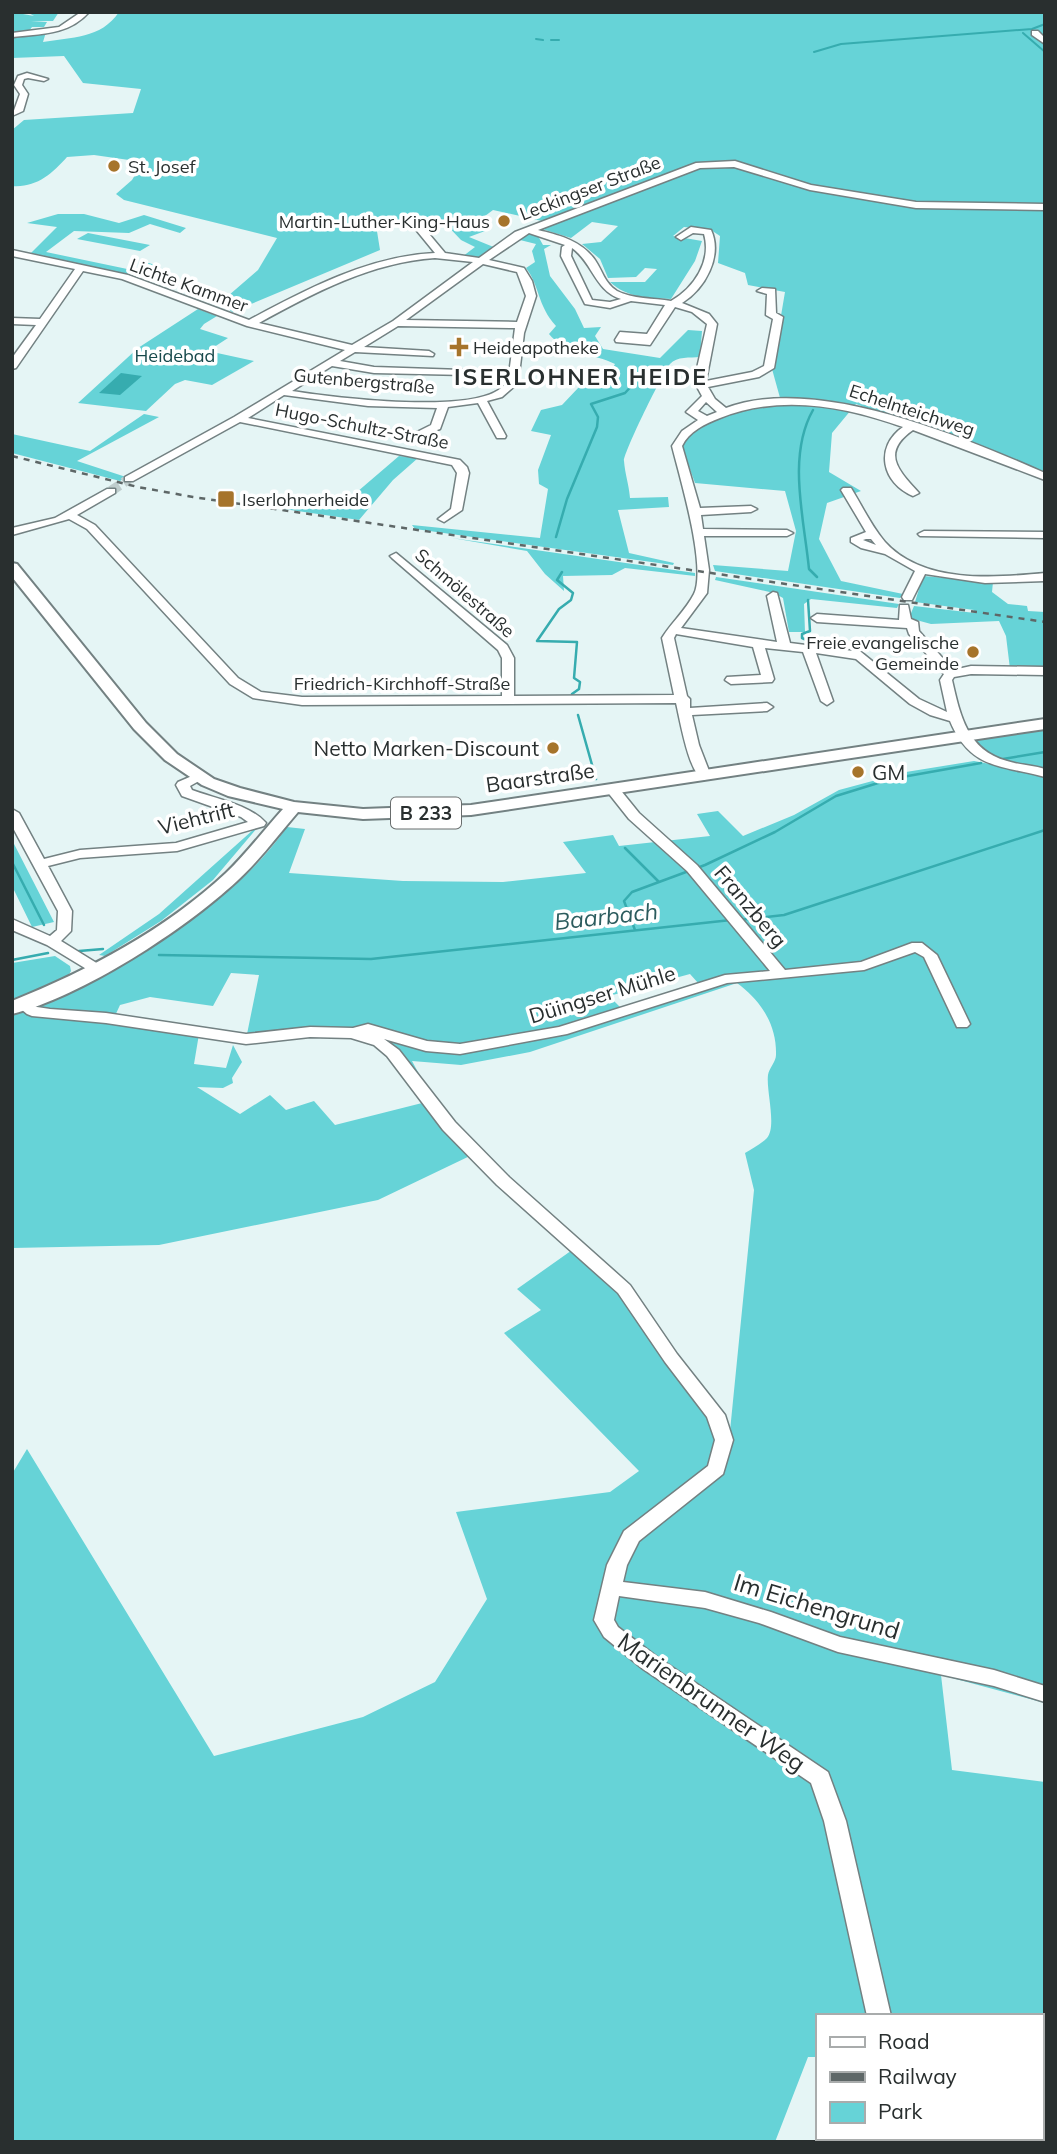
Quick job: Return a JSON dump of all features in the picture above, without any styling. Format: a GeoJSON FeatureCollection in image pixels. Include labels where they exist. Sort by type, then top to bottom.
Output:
{"type":"FeatureCollection","features":[{"type":"Feature","properties":{"kind":"main road","name":"Baarstraße"},"geometry":{"type":"LineString","coordinates":[[12,567],[140,726],[171,757],[199,777],[234,792],[294,807],[363,814],[433,813],[613,790],[1045,724]]}},
{"type":"Feature","properties":{"kind":"main road"},"geometry":{"type":"LineString","coordinates":[[18,1006],[98,970],[172,925],[254,855],[294,807]]}},
{"type":"Feature","properties":{"kind":"street"},"geometry":{"type":"LineString","coordinates":[[12,35],[67,27],[76,23],[85,12]]}},
{"type":"Feature","properties":{"kind":"street"},"geometry":{"type":"LineString","coordinates":[[1035,33],[1045,42]]}},
{"type":"Feature","properties":{"kind":"street"},"geometry":{"type":"LineString","coordinates":[[12,125],[15,120],[12,116],[21,105],[24,94],[18,85],[21,78],[26,75],[44,79]]}},
{"type":"Feature","properties":{"kind":"street","name":"Leckingser Straße"},"geometry":{"type":"LineString","coordinates":[[129,480],[355,349],[528,230],[699,165],[735,164],[822,189],[925,207],[1045,207]]}},
{"type":"Feature","properties":{"kind":"street"},"geometry":{"type":"LineString","coordinates":[[411,218],[443,256]]}},
{"type":"Feature","properties":{"kind":"street"},"geometry":{"type":"LineString","coordinates":[[528,230],[577,248],[590,260],[603,284],[615,293],[629,298],[694,309],[711,321],[701,385],[708,398],[724,412]]}},
{"type":"Feature","properties":{"kind":"street"},"geometry":{"type":"LineString","coordinates":[[650,337],[672,304],[679,302],[700,281],[709,263],[713,244],[709,238],[711,234],[703,230],[691,230],[681,237]]}},
{"type":"Feature","properties":{"kind":"street"},"geometry":{"type":"LineString","coordinates":[[566,247],[566,256],[588,302],[618,306],[629,298]]}},
{"type":"Feature","properties":{"kind":"street","name":"Lichte Kammer"},"geometry":{"type":"LineString","coordinates":[[12,253],[126,278],[250,324],[355,349],[429,354]]}},
{"type":"Feature","properties":{"kind":"street"},"geometry":{"type":"LineString","coordinates":[[250,324],[360,272],[425,256],[480,262]]}},
{"type":"Feature","properties":{"kind":"street","name":"Gutenbergstraße"},"geometry":{"type":"LineString","coordinates":[[283,392],[378,403],[443,405],[482,402],[500,396],[511,388],[521,325],[532,300],[522,272],[511,267],[480,262]]}},
{"type":"Feature","properties":{"kind":"street"},"geometry":{"type":"LineString","coordinates":[[12,366],[81,267]]}},
{"type":"Feature","properties":{"kind":"street"},"geometry":{"type":"LineString","coordinates":[[701,385],[755,374],[769,368],[778,317],[771,316],[772,291],[762,291]]}},
{"type":"Feature","properties":{"kind":"street"},"geometry":{"type":"LineString","coordinates":[[12,321],[43,322]]}},
{"type":"Feature","properties":{"kind":"street"},"geometry":{"type":"LineString","coordinates":[[396,323],[521,325]]}},
{"type":"Feature","properties":{"kind":"street","name":"Gutenbergstraße"},"geometry":{"type":"LineString","coordinates":[[331,363],[373,370],[462,373]]}},
{"type":"Feature","properties":{"kind":"street"},"geometry":{"type":"LineString","coordinates":[[707,420],[691,412],[708,398]]}},
{"type":"Feature","properties":{"kind":"street"},"geometry":{"type":"LineString","coordinates":[[482,402],[501,436]]}},
{"type":"Feature","properties":{"kind":"street","name":"Echelnteichweg"},"geometry":{"type":"LineString","coordinates":[[673,630],[701,593],[702,572],[695,512],[677,446],[685,434],[724,412],[779,402],[822,402],[856,408],[1045,477]]}},
{"type":"Feature","properties":{"kind":"street","name":"Gutenbergstraße"},"geometry":{"type":"LineString","coordinates":[[420,433],[436,427],[443,405]]}},
{"type":"Feature","properties":{"kind":"street","name":"Hugo-Schultz-Straße"},"geometry":{"type":"LineString","coordinates":[[237,419],[456,462],[462,467],[463,473],[456,510],[444,519]]}},
{"type":"Feature","properties":{"kind":"street"},"geometry":{"type":"LineString","coordinates":[[911,426],[895,439],[889,456],[897,477],[914,493]]}},
{"type":"Feature","properties":{"kind":"street"},"geometry":{"type":"LineString","coordinates":[[846,490],[889,552]]}},
{"type":"Feature","properties":{"kind":"street"},"geometry":{"type":"LineString","coordinates":[[12,532],[69,515],[111,491]]}},
{"type":"Feature","properties":{"kind":"street"},"geometry":{"type":"LineString","coordinates":[[695,512],[751,509]]}},
{"type":"Feature","properties":{"kind":"street","name":"Friedrich-Kirchhoff-Straße"},"geometry":{"type":"LineString","coordinates":[[69,515],[90,527],[191,637],[234,681],[250,692],[277,699],[302,701],[508,700],[767,707]]}},
{"type":"Feature","properties":{"kind":"street"},"geometry":{"type":"LineString","coordinates":[[698,532],[787,533]]}},
{"type":"Feature","properties":{"kind":"street"},"geometry":{"type":"LineString","coordinates":[[924,534],[1045,536]]}},
{"type":"Feature","properties":{"kind":"street"},"geometry":{"type":"LineString","coordinates":[[876,536],[864,535],[855,540],[864,546],[889,552],[921,571],[961,577],[1045,578]]}},
{"type":"Feature","properties":{"kind":"street","name":"Schmölestraße"},"geometry":{"type":"LineString","coordinates":[[396,556],[503,648],[508,658],[508,700]]}},
{"type":"Feature","properties":{"kind":"street"},"geometry":{"type":"LineString","coordinates":[[914,625],[905,621],[906,603],[921,571]]}},
{"type":"Feature","properties":{"kind":"street"},"geometry":{"type":"LineString","coordinates":[[774,596],[784,646]]}},
{"type":"Feature","properties":{"kind":"street"},"geometry":{"type":"LineString","coordinates":[[817,618],[914,625]]}},
{"type":"Feature","properties":{"kind":"street"},"geometry":{"type":"LineString","coordinates":[[914,625],[913,631],[950,674]]}},
{"type":"Feature","properties":{"kind":"street"},"geometry":{"type":"LineString","coordinates":[[704,776],[668,638],[673,630],[758,644],[861,656],[915,701],[941,716],[956,718]]}},
{"type":"Feature","properties":{"kind":"street"},"geometry":{"type":"LineString","coordinates":[[731,680],[768,679],[758,644]]}},
{"type":"Feature","properties":{"kind":"street"},"geometry":{"type":"LineString","coordinates":[[808,648],[827,701]]}},
{"type":"Feature","properties":{"kind":"street"},"geometry":{"type":"LineString","coordinates":[[1045,671],[971,670],[950,674],[946,680],[962,737],[972,750],[987,760],[1045,773]]}},
{"type":"Feature","properties":{"kind":"street","name":"Viehtrift"},"geometry":{"type":"LineString","coordinates":[[39,864],[80,854],[177,848],[259,822],[246,814],[187,793],[183,785],[199,777]]}},
{"type":"Feature","properties":{"kind":"street","name":"Franzberg"},"geometry":{"type":"LineString","coordinates":[[613,790],[634,816],[694,870],[781,975],[864,966],[917,946],[930,955],[962,1024]]}},
{"type":"Feature","properties":{"kind":"street"},"geometry":{"type":"LineString","coordinates":[[12,813],[65,911],[64,931],[51,943]]}},
{"type":"Feature","properties":{"kind":"street"},"geometry":{"type":"LineString","coordinates":[[12,923],[98,970]]}},
{"type":"Feature","properties":{"kind":"street","name":"Düingser Mühle"},"geometry":{"type":"LineString","coordinates":[[18,1006],[41,1013],[106,1018],[246,1039],[310,1032],[353,1033],[368,1029],[442,1048],[487,1046],[587,1024],[725,979],[781,975]]}},
{"type":"Feature","properties":{"kind":"street","name":"Marienbrunner Weg"},"geometry":{"type":"LineString","coordinates":[[353,1033],[379,1042],[393,1053],[449,1126],[503,1181],[624,1289],[671,1358],[716,1415],[724,1440],[716,1469],[631,1536],[617,1565],[604,1620],[611,1632],[650,1663],[820,1778],[835,1821],[879,2014]]}},
{"type":"Feature","properties":{"kind":"street","name":"Im Eichengrund"},"geometry":{"type":"LineString","coordinates":[[612,1588],[705,1600],[764,1617],[838,1644],[994,1678],[1045,1694]]}},
{"type":"Feature","properties":{"kind":"green space"},"geometry":{"type":"Polygon","coordinates":[[[12,12],[34,16],[27,12],[59,12],[53,21],[31,21],[47,22],[44,27],[32,27],[29,31],[12,33],[12,12]]]}},
{"type":"Feature","properties":{"kind":"green space"},"geometry":{"type":"Polygon","coordinates":[[[119,12],[1045,12],[1045,475],[1025,465],[856,404],[832,433],[829,472],[861,491],[827,503],[819,539],[841,581],[903,594],[900,598],[715,571],[713,565],[788,571],[796,531],[785,491],[695,483],[681,445],[693,433],[716,418],[739,411],[782,405],[772,369],[785,292],[748,285],[745,273],[718,263],[720,236],[711,230],[684,227],[673,236],[702,241],[695,261],[671,299],[631,294],[610,282],[645,282],[657,269],[645,268],[636,277],[608,278],[600,259],[582,244],[601,242],[618,226],[592,222],[571,238],[542,229],[585,211],[542,221],[493,210],[477,222],[485,225],[481,229],[485,231],[469,237],[496,248],[480,260],[462,257],[475,247],[461,240],[440,218],[411,218],[376,225],[380,250],[232,312],[221,302],[258,270],[277,238],[124,200],[116,194],[132,180],[143,162],[94,155],[67,157],[43,179],[29,185],[12,186],[12,130],[24,120],[133,113],[141,89],[83,83],[64,56],[12,58],[12,36],[46,32],[43,42],[85,35],[112,21],[119,12]]]}},
{"type":"Feature","properties":{"kind":"green space"},"geometry":{"type":"Polygon","coordinates":[[[58,214],[84,214],[119,223],[144,215],[186,228],[180,233],[150,224],[129,233],[74,231],[46,252],[132,270],[149,263],[161,267],[126,274],[31,253],[57,227],[27,223],[58,214]]]}},
{"type":"Feature","properties":{"kind":"green space"},"geometry":{"type":"Polygon","coordinates":[[[530,231],[538,236],[543,245],[551,245],[544,249],[550,276],[575,309],[584,328],[601,327],[595,336],[603,349],[660,358],[688,330],[702,331],[700,357],[680,359],[670,364],[644,413],[624,461],[630,498],[668,497],[669,507],[618,510],[629,553],[674,563],[673,565],[415,529],[412,525],[540,538],[548,489],[539,484],[538,470],[551,435],[531,431],[541,410],[562,405],[579,387],[604,383],[615,364],[562,345],[549,334],[556,326],[545,311],[526,268],[535,262],[532,251],[536,244],[516,239],[530,231]]]}},
{"type":"Feature","properties":{"kind":"green space"},"geometry":{"type":"Polygon","coordinates":[[[88,233],[150,245],[140,251],[77,239],[88,233]]]}},
{"type":"Feature","properties":{"kind":"green space","name":"Heidebad"},"geometry":{"type":"Polygon","coordinates":[[[198,309],[217,316],[200,329],[228,338],[208,351],[254,361],[212,385],[185,380],[175,384],[146,411],[78,403],[138,348],[198,309]]]}},
{"type":"Feature","properties":{"kind":"green space"},"geometry":{"type":"Polygon","coordinates":[[[144,414],[159,417],[77,461],[126,477],[120,481],[12,453],[12,434],[90,451],[144,414]]]}},
{"type":"Feature","properties":{"kind":"green space"},"geometry":{"type":"Polygon","coordinates":[[[399,456],[418,458],[393,480],[359,520],[277,508],[283,501],[336,510],[399,456]]]}},
{"type":"Feature","properties":{"kind":"green space"},"geometry":{"type":"Polygon","coordinates":[[[452,538],[695,573],[695,576],[625,568],[612,575],[563,576],[564,591],[545,574],[527,551],[452,538]]]}},
{"type":"Feature","properties":{"kind":"green space"},"geometry":{"type":"Polygon","coordinates":[[[923,576],[993,582],[992,592],[1008,604],[1027,606],[1028,611],[1045,612],[1045,669],[1010,669],[1006,636],[999,621],[931,624],[909,618],[914,606],[975,613],[974,610],[915,602],[923,576]]]}},
{"type":"Feature","properties":{"kind":"green space"},"geometry":{"type":"Polygon","coordinates":[[[716,577],[899,604],[897,608],[811,599],[804,604],[805,632],[789,632],[783,598],[774,593],[715,580],[716,577]]]}},
{"type":"Feature","properties":{"kind":"green space"},"geometry":{"type":"Polygon","coordinates":[[[1045,724],[1045,1703],[941,1675],[952,1770],[1045,1782],[1045,2142],[941,2142],[1043,2140],[1043,2014],[816,2014],[816,2057],[808,2057],[775,2142],[12,2142],[12,1474],[27,1449],[214,1756],[363,1717],[435,1682],[487,1599],[456,1512],[610,1492],[639,1471],[504,1333],[541,1310],[517,1289],[575,1248],[615,1286],[711,1416],[719,1438],[711,1468],[719,1469],[729,1441],[754,1190],[745,1153],[765,1140],[770,1133],[768,1075],[776,1058],[774,1033],[766,1014],[753,997],[737,983],[530,1052],[461,1065],[412,1061],[434,1102],[396,1052],[382,1040],[357,1033],[369,1031],[405,1042],[445,1050],[460,1049],[426,1046],[367,1029],[353,1033],[310,1032],[246,1039],[259,975],[231,973],[213,1006],[150,997],[120,1005],[114,1018],[38,1009],[36,1004],[140,952],[206,909],[263,857],[287,827],[305,829],[289,873],[403,881],[503,882],[586,873],[563,842],[613,835],[619,846],[710,836],[697,814],[718,811],[743,836],[794,815],[839,790],[906,772],[974,761],[990,764],[972,740],[1045,724]],[[815,973],[740,976],[699,984],[690,974],[609,996],[623,1010],[562,1031],[460,1049],[490,1047],[564,1033],[728,980],[815,973]]]}},
{"type":"Feature","properties":{"kind":"green space"},"geometry":{"type":"Polygon","coordinates":[[[263,821],[213,880],[161,921],[105,956],[99,955],[159,914],[263,821]]]}},
{"type":"Feature","properties":{"kind":"green space"},"geometry":{"type":"Polygon","coordinates":[[[12,840],[54,922],[32,927],[12,886],[12,840]]]}},
{"type":"Feature","properties":{"kind":"green space"},"geometry":{"type":"Polygon","coordinates":[[[55,956],[70,966],[71,971],[67,978],[12,1000],[12,963],[55,956]]]}},
{"type":"Feature","properties":{"kind":"green space"},"geometry":{"type":"Polygon","coordinates":[[[21,1012],[199,1034],[194,1064],[226,1068],[233,1045],[242,1062],[232,1078],[233,1083],[223,1088],[197,1087],[240,1114],[270,1095],[286,1110],[314,1101],[335,1125],[430,1101],[474,1154],[378,1200],[159,1245],[12,1248],[12,1016],[21,1012]]]}},
{"type":"Feature","properties":{"kind":"shaded area"},"geometry":{"type":"Polygon","coordinates":[[[121,373],[142,376],[120,395],[99,393],[121,373]]]}},
{"type":"Feature","properties":{"kind":"waterway"},"geometry":{"type":"LineString","coordinates":[[814,52],[841,44],[1032,29],[1045,24],[1045,21]]}},
{"type":"Feature","properties":{"kind":"waterway"},"geometry":{"type":"LineString","coordinates":[[1023,33],[1045,52]]}},
{"type":"Feature","properties":{"kind":"waterway"},"geometry":{"type":"LineString","coordinates":[[536,39],[543,40]]}},
{"type":"Feature","properties":{"kind":"waterway"},"geometry":{"type":"LineString","coordinates":[[551,40],[559,40]]}},
{"type":"Feature","properties":{"kind":"waterway"},"geometry":{"type":"LineString","coordinates":[[556,537],[567,499],[597,427],[598,417],[591,404],[625,393],[648,368]]}},
{"type":"Feature","properties":{"kind":"waterway"},"geometry":{"type":"LineString","coordinates":[[813,410],[801,447],[799,488],[809,569],[817,577]]}},
{"type":"Feature","properties":{"kind":"waterway"},"geometry":{"type":"LineString","coordinates":[[562,572],[557,580],[573,593],[571,600],[559,609],[537,641],[577,642],[574,678],[580,682],[579,689],[572,694]]}},
{"type":"Feature","properties":{"kind":"waterway"},"geometry":{"type":"LineString","coordinates":[[808,600],[810,631],[802,634],[802,638],[813,643]]}},
{"type":"Feature","properties":{"kind":"waterway"},"geometry":{"type":"LineString","coordinates":[[578,715],[596,779]]}},
{"type":"Feature","properties":{"kind":"waterway"},"geometry":{"type":"LineString","coordinates":[[1003,759],[1045,752]]}},
{"type":"Feature","properties":{"kind":"waterway"},"geometry":{"type":"LineString","coordinates":[[635,930],[624,901],[632,892],[705,865],[775,832],[836,796],[891,779],[981,763]]}},
{"type":"Feature","properties":{"kind":"waterway","name":"Baarbach"},"geometry":{"type":"LineString","coordinates":[[739,920],[784,915],[1045,830]]}},
{"type":"Feature","properties":{"kind":"waterway"},"geometry":{"type":"LineString","coordinates":[[625,848],[658,881]]}},
{"type":"Feature","properties":{"kind":"waterway","name":"Baarbach"},"geometry":{"type":"LineString","coordinates":[[12,862],[44,925]]}},
{"type":"Feature","properties":{"kind":"waterway","name":"Baarbach"},"geometry":{"type":"LineString","coordinates":[[159,955],[371,959],[731,920]]}},
{"type":"Feature","properties":{"kind":"waterway"},"geometry":{"type":"LineString","coordinates":[[79,951],[103,949]]}},
{"type":"Feature","properties":{"kind":"waterway"},"geometry":{"type":"LineString","coordinates":[[12,960],[48,953]]}},
{"type":"Feature","properties":{"kind":"tunnel"},"geometry":{"type":"LineString","coordinates":[[111,491],[129,479]]}},
{"type":"Feature","properties":{"kind":"railway"},"geometry":{"type":"LineString","coordinates":[[12,456],[138,487],[193,497],[1045,622]]}},
{"type":"Feature","properties":{"kind":"place","name":"St. Josef"},"geometry":{"type":"Point","coordinates":[114,166]}},
{"type":"Feature","properties":{"kind":"place","name":"Martin-Luther-King-Haus"},"geometry":{"type":"Point","coordinates":[504,221]}},
{"type":"Feature","properties":{"kind":"place","name":"Heideapotheke"},"geometry":{"type":"Point","coordinates":[459,347]}},
{"type":"Feature","properties":{"kind":"place","name":"Iserlohnerheide"},"geometry":{"type":"Point","coordinates":[226,499]}},
{"type":"Feature","properties":{"kind":"place","name":"Freie evangelische Gemeinde"},"geometry":{"type":"Point","coordinates":[973,652]}},
{"type":"Feature","properties":{"kind":"place","name":"Netto Marken-Discount"},"geometry":{"type":"Point","coordinates":[553,748]}},
{"type":"Feature","properties":{"kind":"place","name":"GM"},"geometry":{"type":"Point","coordinates":[858,772]}},
{"type":"Feature","properties":{"kind":"district","name":"ISERLOHNER HEIDE"},"geometry":{"type":"Point","coordinates":[581,376]}}]}
